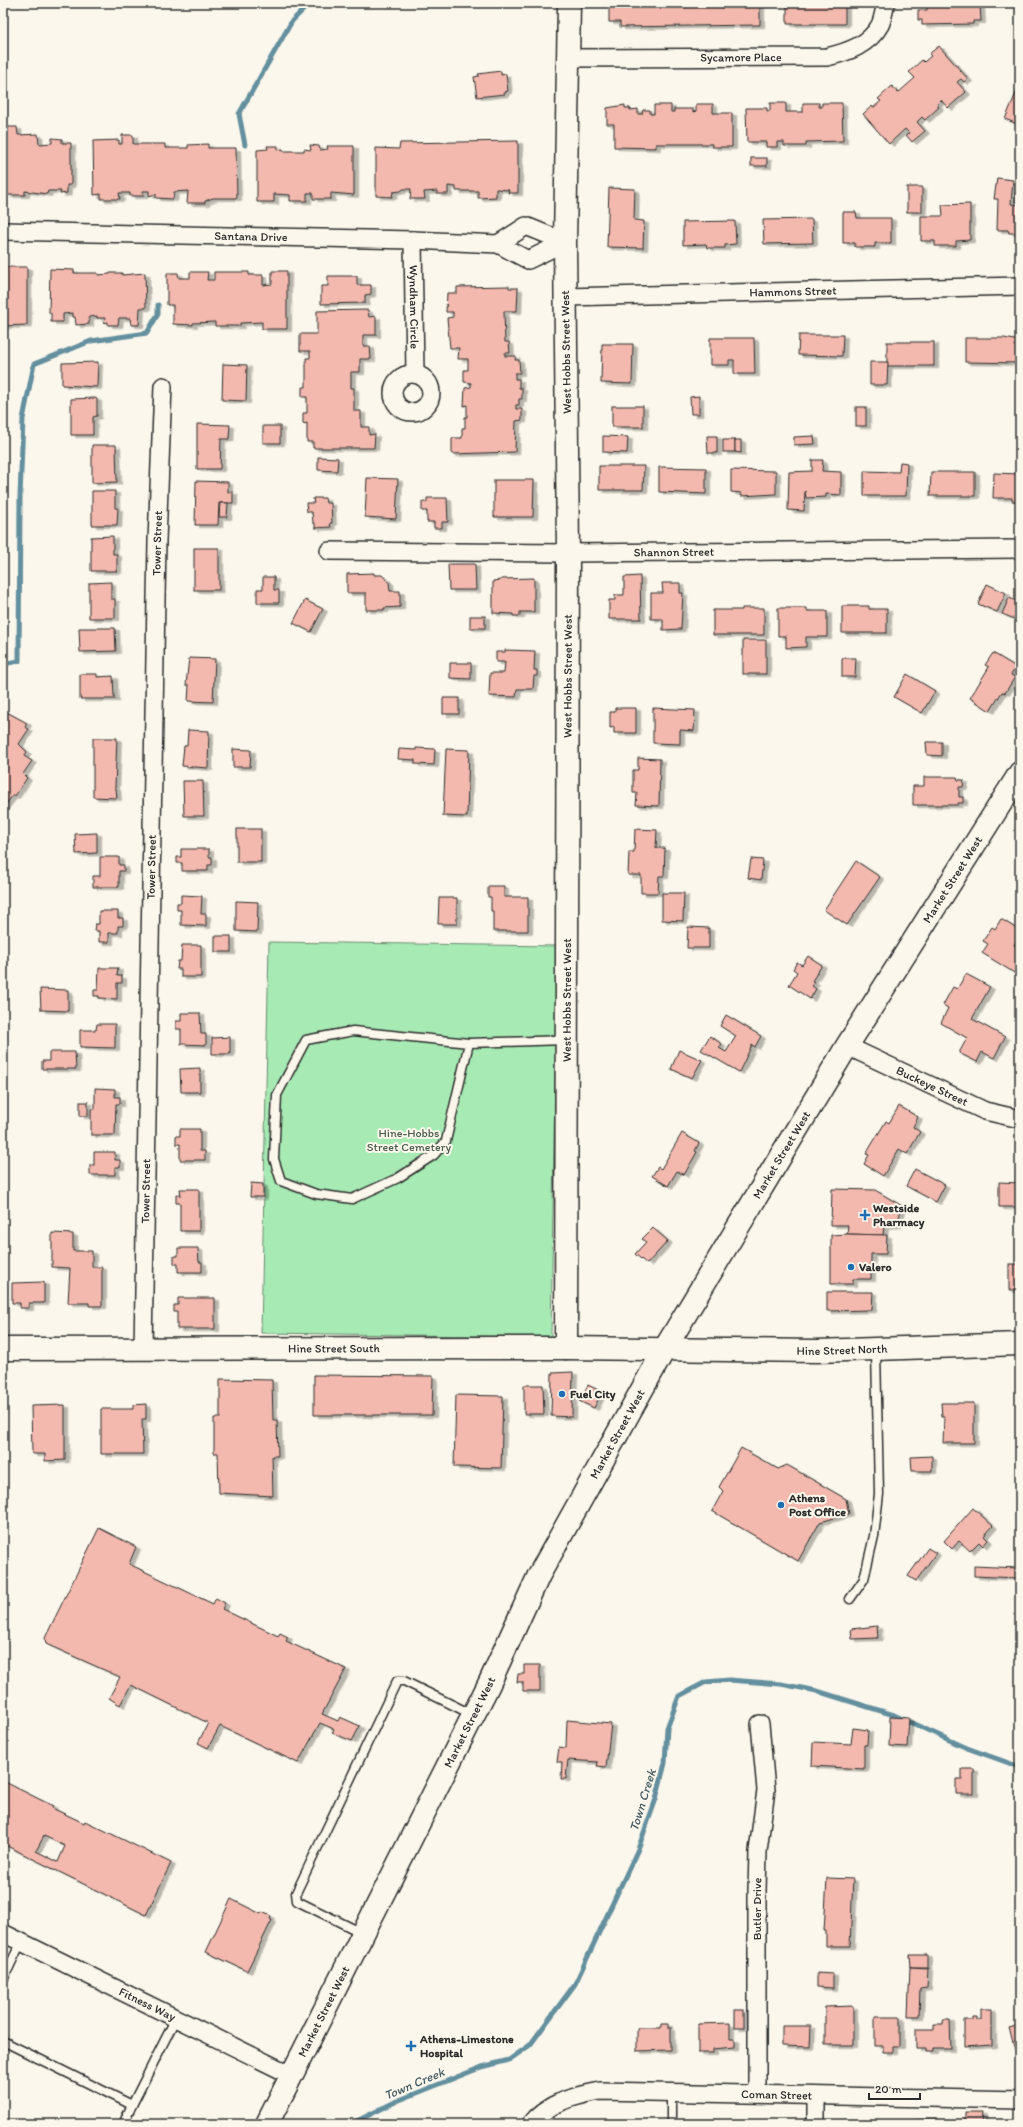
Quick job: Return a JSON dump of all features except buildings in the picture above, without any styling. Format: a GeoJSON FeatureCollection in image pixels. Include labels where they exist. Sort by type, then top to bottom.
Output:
{"type":"FeatureCollection","features":[{"type":"Feature","properties":{"kind":"street","name":"West Hobbs Street West"},"geometry":{"type":"LineString","coordinates":[[566,1348],[568,553],[565,242],[569,3]]}},
{"type":"Feature","properties":{"kind":"street","name":"Sycamore Place"},"geometry":{"type":"LineString","coordinates":[[569,58],[827,56],[848,52],[866,41],[880,24],[886,3]]}},
{"type":"Feature","properties":{"kind":"street"},"geometry":{"type":"LineString","coordinates":[[498,244],[526,226],[565,242]]}},
{"type":"Feature","properties":{"kind":"street","name":"Santana Drive"},"geometry":{"type":"LineString","coordinates":[[3,231],[413,240],[498,244],[528,260],[565,242]]}},
{"type":"Feature","properties":{"kind":"street","name":"Wyndham Circle"},"geometry":{"type":"LineString","coordinates":[[413,240],[415,374]]}},
{"type":"Feature","properties":{"kind":"street","name":"Hammons Street"},"geometry":{"type":"LineString","coordinates":[[565,297],[1020,286]]}},
{"type":"Feature","properties":{"kind":"street","name":"Tower Street"},"geometry":{"type":"LineString","coordinates":[[143,1349],[157,541],[163,386]]}},
{"type":"Feature","properties":{"kind":"street","name":"Shannon Street"},"geometry":{"type":"LineString","coordinates":[[329,551],[568,553],[1020,549]]}},
{"type":"Feature","properties":{"kind":"street","name":"Market Street West"},"geometry":{"type":"LineString","coordinates":[[269,2120],[473,1715],[539,1576],[664,1350],[847,1046],[1020,773]]}},
{"type":"Feature","properties":{"kind":"street","name":"Buckeye Street"},"geometry":{"type":"LineString","coordinates":[[847,1046],[985,1111],[1020,1119]]}},
{"type":"Feature","properties":{"kind":"street","name":"Hine Street North"},"geometry":{"type":"LineString","coordinates":[[664,1350],[817,1351],[1020,1344]]}},
{"type":"Feature","properties":{"kind":"street","name":"Hine Street South"},"geometry":{"type":"LineString","coordinates":[[3,1348],[566,1348],[664,1350]]}},
{"type":"Feature","properties":{"kind":"street","name":"Butler Drive"},"geometry":{"type":"LineString","coordinates":[[757,2094],[758,1852],[766,1790],[760,1724]]}},
{"type":"Feature","properties":{"kind":"street","name":"Fitness Way"},"geometry":{"type":"LineString","coordinates":[[3,1933],[291,2076]]}},
{"type":"Feature","properties":{"kind":"street","name":"Coman Street"},"geometry":{"type":"LineString","coordinates":[[535,2119],[568,2098],[600,2091],[1020,2100]]}},
{"type":"Feature","properties":{"kind":"street"},"geometry":{"type":"LineString","coordinates":[[816,2096],[816,2124]]}},
{"type":"Feature","properties":{"kind":"lane"},"geometry":{"type":"LineString","coordinates":[[469,1042],[446,1141],[434,1155],[398,1178],[352,1199],[316,1194],[281,1182],[274,1160],[277,1094],[306,1040],[353,1031],[469,1042],[567,1040]]}},
{"type":"Feature","properties":{"kind":"lane"},"geometry":{"type":"LineString","coordinates":[[850,1599],[864,1578],[874,1536],[879,1494],[876,1348]]}},
{"type":"Feature","properties":{"kind":"lane"},"geometry":{"type":"LineString","coordinates":[[362,1933],[297,1901],[296,1893],[397,1681],[404,1681],[473,1715]]}},
{"type":"Feature","properties":{"kind":"lane"},"geometry":{"type":"LineString","coordinates":[[3,1980],[21,1942]]}},
{"type":"Feature","properties":{"kind":"lane"},"geometry":{"type":"LineString","coordinates":[[123,2124],[176,2018]]}},
{"type":"Feature","properties":{"kind":"lane"},"geometry":{"type":"LineString","coordinates":[[3,2041],[132,2105]]}},
{"type":"Feature","properties":{"kind":"lane"},"geometry":{"type":"LineString","coordinates":[[671,2093],[671,2124]]}},
{"type":"Feature","properties":{"kind":"green space","name":"Hine-Hobbs Street Cemetery"},"geometry":{"type":"Polygon","coordinates":[[[269,942],[557,946],[551,1337],[261,1333],[269,942]]]}},
{"type":"Feature","properties":{"kind":"waterway"},"geometry":{"type":"LineString","coordinates":[[245,145],[239,114],[292,21],[310,3]]}},
{"type":"Feature","properties":{"kind":"waterway"},"geometry":{"type":"LineString","coordinates":[[3,664],[19,661],[20,497],[23,419],[34,364],[91,341],[147,333],[158,314],[158,305]]}},
{"type":"Feature","properties":{"kind":"waterway","name":"Town Creek"},"geometry":{"type":"LineString","coordinates":[[351,2124],[397,2101],[482,2067],[509,2060],[530,2045],[575,1984],[638,1849],[656,1799],[665,1763],[667,1728],[679,1696],[706,1682],[729,1680],[781,1684],[817,1691],[894,1715],[967,1748],[1020,1767]]}},
{"type":"Feature","properties":{"kind":"place","name":"Westside Pharmacy"},"geometry":{"type":"Point","coordinates":[865,1215]}},
{"type":"Feature","properties":{"kind":"place","name":"Valero"},"geometry":{"type":"Point","coordinates":[851,1267]}},
{"type":"Feature","properties":{"kind":"place","name":"Fuel City"},"geometry":{"type":"Point","coordinates":[562,1394]}},
{"type":"Feature","properties":{"kind":"place","name":"Athens Post Office"},"geometry":{"type":"Point","coordinates":[781,1505]}},
{"type":"Feature","properties":{"kind":"place","name":"Athens-Limestone Hospital"},"geometry":{"type":"Point","coordinates":[411,2046]}}]}
